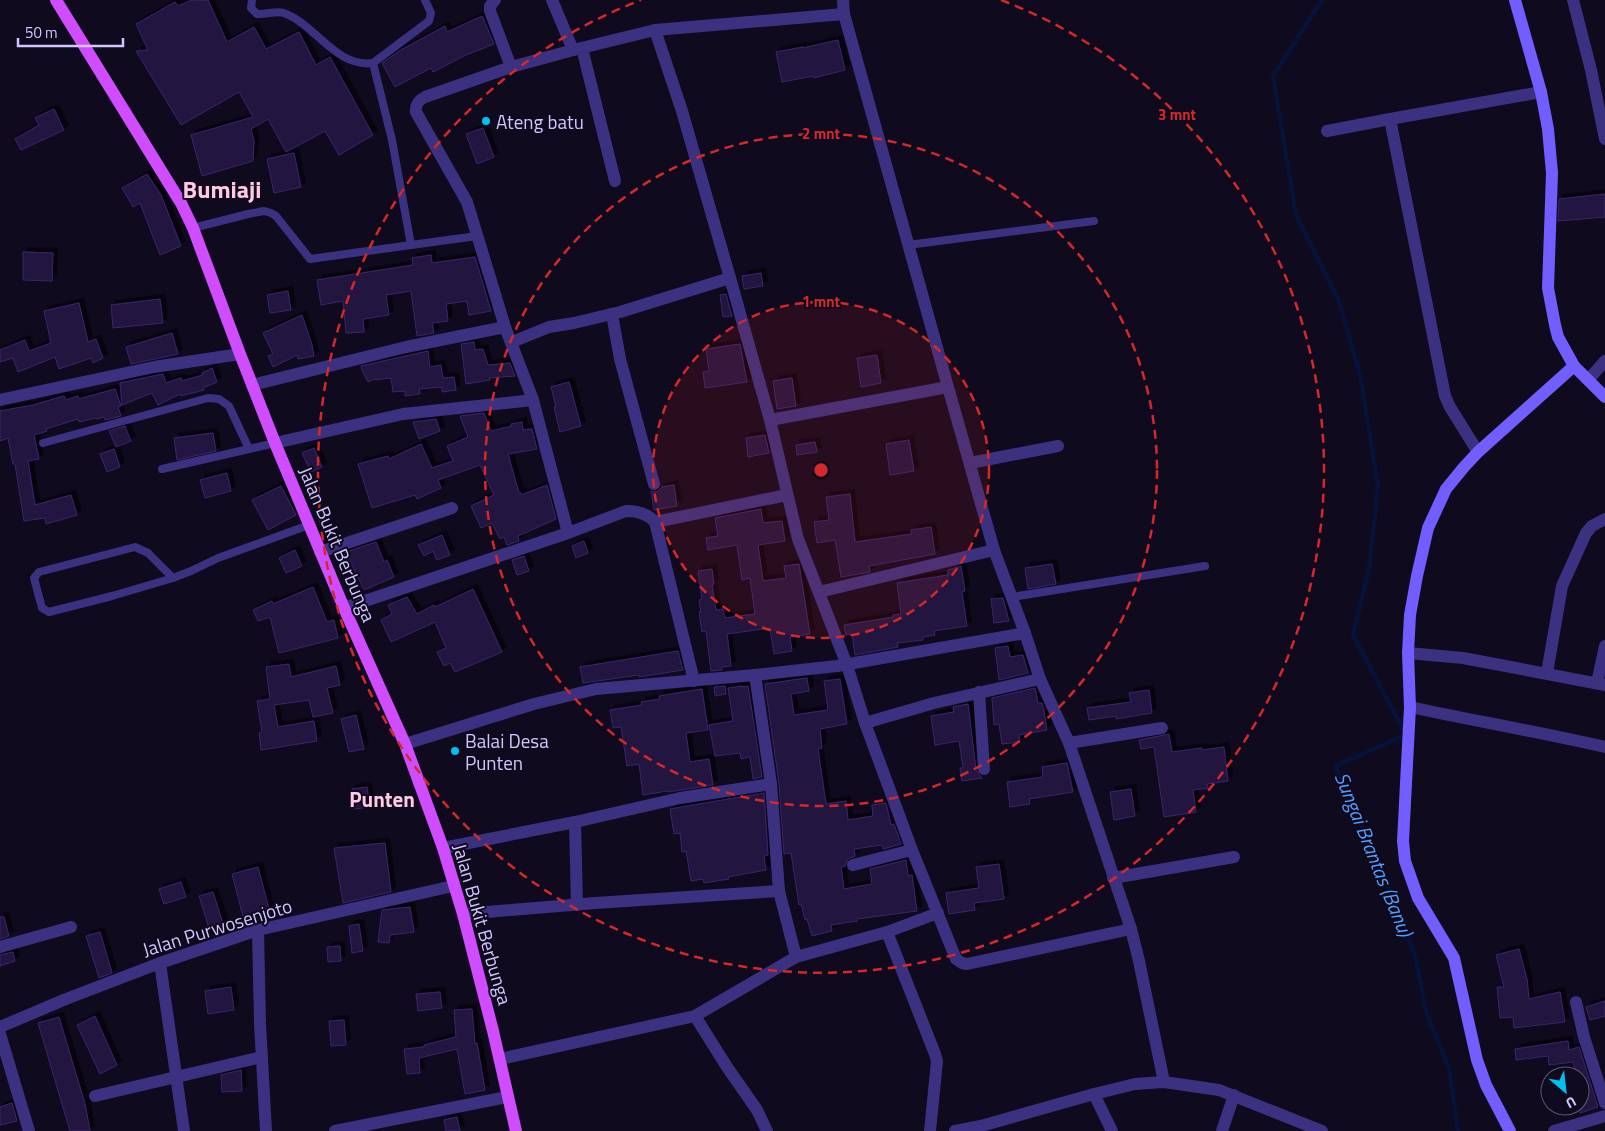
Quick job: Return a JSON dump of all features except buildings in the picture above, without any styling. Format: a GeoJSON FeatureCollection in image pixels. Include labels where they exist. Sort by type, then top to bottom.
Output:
{"type":"FeatureCollection","features":[{"type":"Feature","properties":{"kind":"main road","name":"Jalan Bukit Berbunga"},"geometry":{"type":"LineString","coordinates":[[56,0],[181,203],[193,228],[275,443],[344,608],[405,744],[443,848],[463,914],[500,1058],[507,1097],[516,1131]]}},
{"type":"Feature","properties":{"kind":"street"},"geometry":{"type":"LineString","coordinates":[[495,0],[490,6],[490,11],[511,67]]}},
{"type":"Feature","properties":{"kind":"street"},"geometry":{"type":"LineString","coordinates":[[552,0],[577,49],[615,181]]}},
{"type":"Feature","properties":{"kind":"street"},"geometry":{"type":"LineString","coordinates":[[843,0],[844,14],[994,550],[1040,679],[1069,743],[1131,929],[1164,1082]]}},
{"type":"Feature","properties":{"kind":"street"},"geometry":{"type":"LineString","coordinates":[[1515,0],[1542,92],[1548,129],[1552,174],[1548,288],[1558,337],[1574,366],[1605,397]]}},
{"type":"Feature","properties":{"kind":"street"},"geometry":{"type":"LineString","coordinates":[[1573,0],[1591,70],[1605,139]]}},
{"type":"Feature","properties":{"kind":"street"},"geometry":{"type":"LineString","coordinates":[[568,533],[533,400],[505,327],[466,202],[460,187],[416,112],[419,100],[511,67],[655,30],[844,14]]}},
{"type":"Feature","properties":{"kind":"street"},"geometry":{"type":"LineString","coordinates":[[655,30],[682,111],[770,420],[798,540],[847,665],[865,723],[912,850],[956,959],[964,964],[1131,929]]}},
{"type":"Feature","properties":{"kind":"street"},"geometry":{"type":"LineString","coordinates":[[1328,131],[1542,92]]}},
{"type":"Feature","properties":{"kind":"street"},"geometry":{"type":"LineString","coordinates":[[1390,119],[1446,396],[1450,407],[1478,452]]}},
{"type":"Feature","properties":{"kind":"street"},"geometry":{"type":"LineString","coordinates":[[512,342],[549,327],[612,314],[730,278]]}},
{"type":"Feature","properties":{"kind":"street"},"geometry":{"type":"LineString","coordinates":[[612,314],[620,359],[654,484]]}},
{"type":"Feature","properties":{"kind":"street"},"geometry":{"type":"LineString","coordinates":[[252,384],[406,347],[505,327]]}},
{"type":"Feature","properties":{"kind":"street"},"geometry":{"type":"LineString","coordinates":[[0,400],[154,366],[240,354]]}},
{"type":"Feature","properties":{"kind":"street"},"geometry":{"type":"LineString","coordinates":[[1588,380],[1605,361]]}},
{"type":"Feature","properties":{"kind":"street"},"geometry":{"type":"LineString","coordinates":[[1510,1131],[1486,1084],[1477,1060],[1452,952],[1418,898],[1404,861],[1403,841],[1410,707],[1408,653],[1410,616],[1416,576],[1428,528],[1446,489],[1478,452],[1574,366]]}},
{"type":"Feature","properties":{"kind":"street"},"geometry":{"type":"LineString","coordinates":[[770,420],[948,388]]}},
{"type":"Feature","properties":{"kind":"street"},"geometry":{"type":"LineString","coordinates":[[275,443],[403,414],[533,400]]}},
{"type":"Feature","properties":{"kind":"street"},"geometry":{"type":"LineString","coordinates":[[970,463],[1058,446]]}},
{"type":"Feature","properties":{"kind":"street"},"geometry":{"type":"LineString","coordinates":[[655,522],[788,495]]}},
{"type":"Feature","properties":{"kind":"street"},"geometry":{"type":"LineString","coordinates":[[320,552],[452,508]]}},
{"type":"Feature","properties":{"kind":"street"},"geometry":{"type":"LineString","coordinates":[[344,608],[568,533],[626,511],[634,511],[652,518],[655,522],[694,680]]}},
{"type":"Feature","properties":{"kind":"street"},"geometry":{"type":"LineString","coordinates":[[1547,673],[1562,586],[1586,533],[1592,526],[1605,519]]}},
{"type":"Feature","properties":{"kind":"street"},"geometry":{"type":"LineString","coordinates":[[819,592],[994,550]]}},
{"type":"Feature","properties":{"kind":"street"},"geometry":{"type":"LineString","coordinates":[[405,744],[534,704],[596,689],[847,665],[1025,633]]}},
{"type":"Feature","properties":{"kind":"street"},"geometry":{"type":"LineString","coordinates":[[1408,653],[1463,658],[1601,684],[1605,646]]}},
{"type":"Feature","properties":{"kind":"street"},"geometry":{"type":"LineString","coordinates":[[755,675],[771,784],[779,891],[796,957]]}},
{"type":"Feature","properties":{"kind":"street"},"geometry":{"type":"LineString","coordinates":[[865,723],[979,692],[1040,679]]}},
{"type":"Feature","properties":{"kind":"street"},"geometry":{"type":"LineString","coordinates":[[979,692],[984,769]]}},
{"type":"Feature","properties":{"kind":"street"},"geometry":{"type":"LineString","coordinates":[[1410,707],[1507,727],[1538,731],[1605,747]]}},
{"type":"Feature","properties":{"kind":"street"},"geometry":{"type":"LineString","coordinates":[[1069,743],[1162,728]]}},
{"type":"Feature","properties":{"kind":"street"},"geometry":{"type":"LineString","coordinates":[[443,848],[575,822],[680,798],[771,784]]}},
{"type":"Feature","properties":{"kind":"street"},"geometry":{"type":"LineString","coordinates":[[575,822],[577,905]]}},
{"type":"Feature","properties":{"kind":"street"},"geometry":{"type":"LineString","coordinates":[[854,866],[912,850]]}},
{"type":"Feature","properties":{"kind":"street"},"geometry":{"type":"LineString","coordinates":[[1113,878],[1234,857]]}},
{"type":"Feature","properties":{"kind":"street","name":"Jalan Purwosenjoto"},"geometry":{"type":"LineString","coordinates":[[0,1027],[160,963],[258,930],[453,886]]}},
{"type":"Feature","properties":{"kind":"street"},"geometry":{"type":"LineString","coordinates":[[463,914],[779,891]]}},
{"type":"Feature","properties":{"kind":"street"},"geometry":{"type":"LineString","coordinates":[[500,1058],[695,1016],[796,957],[887,932],[938,913]]}},
{"type":"Feature","properties":{"kind":"street"},"geometry":{"type":"LineString","coordinates":[[0,947],[71,927]]}},
{"type":"Feature","properties":{"kind":"street"},"geometry":{"type":"LineString","coordinates":[[258,930],[260,1024],[266,1131]]}},
{"type":"Feature","properties":{"kind":"street"},"geometry":{"type":"LineString","coordinates":[[887,932],[937,1061],[930,1131]]}},
{"type":"Feature","properties":{"kind":"street"},"geometry":{"type":"LineString","coordinates":[[160,963],[184,1131]]}},
{"type":"Feature","properties":{"kind":"street"},"geometry":{"type":"LineString","coordinates":[[1576,1002],[1584,1037],[1605,1103]]}},
{"type":"Feature","properties":{"kind":"street"},"geometry":{"type":"LineString","coordinates":[[695,1016],[757,1110],[767,1131]]}},
{"type":"Feature","properties":{"kind":"street"},"geometry":{"type":"LineString","coordinates":[[0,1034],[29,1131]]}},
{"type":"Feature","properties":{"kind":"street"},"geometry":{"type":"LineString","coordinates":[[96,1096],[262,1057]]}},
{"type":"Feature","properties":{"kind":"street"},"geometry":{"type":"LineString","coordinates":[[955,1131],[1005,1123],[1094,1094],[1136,1084],[1164,1082],[1219,1090],[1322,1131]]}},
{"type":"Feature","properties":{"kind":"street"},"geometry":{"type":"LineString","coordinates":[[1094,1094],[1112,1131]]}},
{"type":"Feature","properties":{"kind":"street"},"geometry":{"type":"LineString","coordinates":[[1222,1131],[1234,1096]]}},
{"type":"Feature","properties":{"kind":"street"},"geometry":{"type":"LineString","coordinates":[[335,1131],[378,1127],[507,1097]]}},
{"type":"Feature","properties":{"kind":"street"},"geometry":{"type":"LineString","coordinates":[[1554,1131],[1605,1116]]}},
{"type":"Feature","properties":{"kind":"lane"},"geometry":{"type":"LineString","coordinates":[[252,0],[251,8],[257,14],[274,11],[302,22],[348,59],[362,64],[373,63],[429,21],[430,13],[425,0]]}},
{"type":"Feature","properties":{"kind":"lane"},"geometry":{"type":"LineString","coordinates":[[373,63],[392,140],[411,245]]}},
{"type":"Feature","properties":{"kind":"lane"},"geometry":{"type":"LineString","coordinates":[[193,228],[264,211],[276,216],[310,259],[477,236]]}},
{"type":"Feature","properties":{"kind":"lane"},"geometry":{"type":"LineString","coordinates":[[908,245],[1094,221]]}},
{"type":"Feature","properties":{"kind":"lane"},"geometry":{"type":"LineString","coordinates":[[42,442],[208,398],[219,399],[229,406],[249,449]]}},
{"type":"Feature","properties":{"kind":"lane"},"geometry":{"type":"LineString","coordinates":[[162,469],[275,443]]}},
{"type":"Feature","properties":{"kind":"lane"},"geometry":{"type":"LineString","coordinates":[[173,578],[148,552],[135,546],[39,572],[34,578],[42,608],[47,612],[173,578],[218,558],[309,525]]}},
{"type":"Feature","properties":{"kind":"lane"},"geometry":{"type":"LineString","coordinates":[[1012,597],[1205,566]]}},
{"type":"Feature","properties":{"kind":"waterway","name":"Sungai Brantas (Banu)"},"geometry":{"type":"LineString","coordinates":[[1322,0],[1273,76],[1296,215],[1338,299],[1360,374],[1378,486],[1369,569],[1353,635],[1406,735],[1335,766],[1392,895],[1415,956],[1426,1012],[1449,1068],[1458,1131]]}},
{"type":"Feature","properties":{"kind":"place","name":"Ateng batu"},"geometry":{"type":"Point","coordinates":[486,121]}},
{"type":"Feature","properties":{"kind":"place","name":"Balai Desa Punten"},"geometry":{"type":"Point","coordinates":[455,751]}},
{"type":"Feature","properties":{"kind":"district","name":"Bumiaji"},"geometry":{"type":"Point","coordinates":[222,189]}},
{"type":"Feature","properties":{"kind":"district","name":"Punten"},"geometry":{"type":"Point","coordinates":[382,799]}}]}
